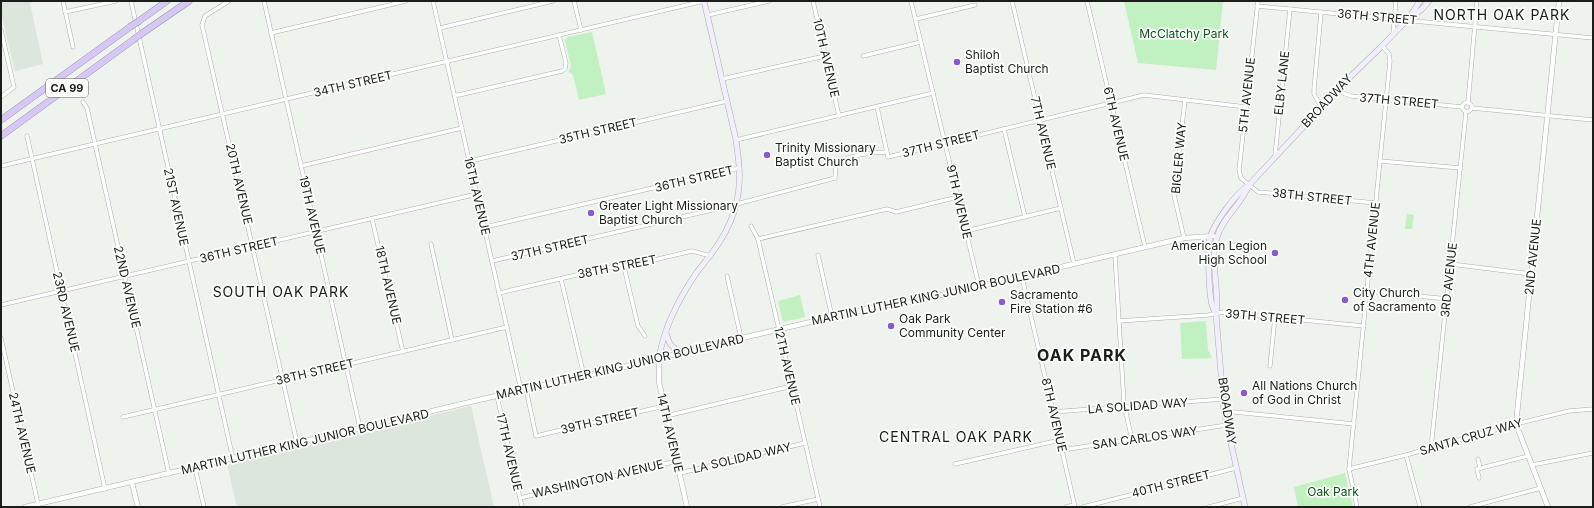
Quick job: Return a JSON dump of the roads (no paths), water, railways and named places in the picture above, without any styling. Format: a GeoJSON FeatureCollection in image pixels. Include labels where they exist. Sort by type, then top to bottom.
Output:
{"type":"FeatureCollection","features":[{"type":"Feature","properties":{"kind":"highway","name":"CA 99"},"geometry":{"type":"LineString","coordinates":[[1,120],[167,1]]}},
{"type":"Feature","properties":{"kind":"highway","name":"CA 99"},"geometry":{"type":"LineString","coordinates":[[1,136],[189,1]]}},
{"type":"Feature","properties":{"kind":"main road"},"geometry":{"type":"LineString","coordinates":[[659,358],[666,331],[674,312],[688,287],[711,256],[728,227],[739,190],[739,168],[736,140],[704,1]]}},
{"type":"Feature","properties":{"kind":"main road","name":"BROADWAY"},"geometry":{"type":"LineString","coordinates":[[1216,314],[1212,304],[1209,271],[1209,247],[1211,236],[1217,224],[1241,190],[1249,185],[1337,90],[1393,36],[1407,20],[1420,1]]}},
{"type":"Feature","properties":{"kind":"main road","name":"BROADWAY"},"geometry":{"type":"LineString","coordinates":[[1407,20],[1422,9],[1429,1]]}},
{"type":"Feature","properties":{"kind":"main road","name":"BROADWAY"},"geometry":{"type":"LineString","coordinates":[[1245,507],[1224,411],[1216,314],[1218,303],[1215,259],[1217,237],[1222,226],[1246,195],[1249,185]]}},
{"type":"Feature","properties":{"kind":"main road"},"geometry":{"type":"LineString","coordinates":[[666,331],[670,346],[675,350],[684,352]]}},
{"type":"Feature","properties":{"kind":"street"},"geometry":{"type":"LineString","coordinates":[[63,1],[73,47]]}},
{"type":"Feature","properties":{"kind":"street"},"geometry":{"type":"LineString","coordinates":[[65,12],[116,1]]}},
{"type":"Feature","properties":{"kind":"street","name":"21ST AVENUE"},"geometry":{"type":"LineString","coordinates":[[131,1],[233,459]]}},
{"type":"Feature","properties":{"kind":"street","name":"20TH AVENUE"},"geometry":{"type":"LineString","coordinates":[[229,1],[207,14],[203,19],[202,25],[297,443]]}},
{"type":"Feature","properties":{"kind":"street","name":"19TH AVENUE"},"geometry":{"type":"LineString","coordinates":[[264,1],[360,428]]}},
{"type":"Feature","properties":{"kind":"street"},"geometry":{"type":"LineString","coordinates":[[271,33],[406,1]]}},
{"type":"Feature","properties":{"kind":"street","name":"16TH AVENUE"},"geometry":{"type":"LineString","coordinates":[[433,1],[507,327],[536,436]]}},
{"type":"Feature","properties":{"kind":"street"},"geometry":{"type":"LineString","coordinates":[[440,28],[553,1]]}},
{"type":"Feature","properties":{"kind":"street"},"geometry":{"type":"LineString","coordinates":[[574,1],[581,30]]}},
{"type":"Feature","properties":{"kind":"street","name":"34TH STREET"},"geometry":{"type":"LineString","coordinates":[[1,166],[32,160],[704,1]]}},
{"type":"Feature","properties":{"kind":"street"},"geometry":{"type":"LineString","coordinates":[[708,16],[769,1]]}},
{"type":"Feature","properties":{"kind":"street","name":"10TH AVENUE"},"geometry":{"type":"LineString","coordinates":[[813,1],[839,116]]}},
{"type":"Feature","properties":{"kind":"street","name":"9TH AVENUE"},"geometry":{"type":"LineString","coordinates":[[911,1],[979,286]]}},
{"type":"Feature","properties":{"kind":"street","name":"7TH AVENUE"},"geometry":{"type":"LineString","coordinates":[[1012,1],[1074,264]]}},
{"type":"Feature","properties":{"kind":"street","name":"6TH AVENUE"},"geometry":{"type":"LineString","coordinates":[[1087,1],[1145,247]]}},
{"type":"Feature","properties":{"kind":"street","name":"5TH AVENUE"},"geometry":{"type":"LineString","coordinates":[[1249,185],[1241,178],[1239,170],[1258,1]]}},
{"type":"Feature","properties":{"kind":"street"},"geometry":{"type":"LineString","coordinates":[[1393,36],[1396,1]]}},
{"type":"Feature","properties":{"kind":"street"},"geometry":{"type":"LineString","coordinates":[[1472,108],[1468,103],[1477,1]]}},
{"type":"Feature","properties":{"kind":"street","name":"2ND AVENUE"},"geometry":{"type":"LineString","coordinates":[[1548,507],[1516,424],[1559,1]]}},
{"type":"Feature","properties":{"kind":"street"},"geometry":{"type":"LineString","coordinates":[[916,19],[975,5]]}},
{"type":"Feature","properties":{"kind":"street","name":"36TH STREET"},"geometry":{"type":"LineString","coordinates":[[1257,6],[1593,38]]}},
{"type":"Feature","properties":{"kind":"street","name":"ELBY LANE"},"geometry":{"type":"LineString","coordinates":[[1275,156],[1290,9]]}},
{"type":"Feature","properties":{"kind":"street"},"geometry":{"type":"LineString","coordinates":[[1321,13],[1314,89],[1314,94],[1321,107]]}},
{"type":"Feature","properties":{"kind":"street"},"geometry":{"type":"LineString","coordinates":[[1,30],[14,87],[1,97]]}},
{"type":"Feature","properties":{"kind":"street"},"geometry":{"type":"LineString","coordinates":[[455,95],[562,71],[565,69],[566,63],[559,35]]}},
{"type":"Feature","properties":{"kind":"street"},"geometry":{"type":"LineString","coordinates":[[863,56],[921,42]]}},
{"type":"Feature","properties":{"kind":"street","name":"4TH AVENUE"},"geometry":{"type":"LineString","coordinates":[[1357,507],[1349,469],[1390,59],[1382,46]]}},
{"type":"Feature","properties":{"kind":"street"},"geometry":{"type":"LineString","coordinates":[[722,79],[826,56]]}},
{"type":"Feature","properties":{"kind":"street","name":"37TH STREET"},"geometry":{"type":"LineString","coordinates":[[1337,90],[1351,96],[1462,107]]}},
{"type":"Feature","properties":{"kind":"street"},"geometry":{"type":"LineString","coordinates":[[736,140],[933,94]]}},
{"type":"Feature","properties":{"kind":"street","name":"37TH STREET"},"geometry":{"type":"LineString","coordinates":[[492,261],[835,178],[836,167],[839,161],[842,160],[876,152],[887,152],[888,157],[1144,95],[1246,107]]}},
{"type":"Feature","properties":{"kind":"street","name":"BIGLER WAY"},"geometry":{"type":"LineString","coordinates":[[1184,238],[1174,195],[1185,100]]}},
{"type":"Feature","properties":{"kind":"street","name":"35TH STREET"},"geometry":{"type":"LineString","coordinates":[[470,160],[727,101]]}},
{"type":"Feature","properties":{"kind":"street","name":"22ND AVENUE"},"geometry":{"type":"LineString","coordinates":[[83,102],[87,108],[169,474]]}},
{"type":"Feature","properties":{"kind":"street"},"geometry":{"type":"LineString","coordinates":[[1468,103],[1464,104],[1462,107],[1466,112],[1472,108],[1593,120]]}},
{"type":"Feature","properties":{"kind":"street"},"geometry":{"type":"LineString","coordinates":[[877,107],[887,152]]}},
{"type":"Feature","properties":{"kind":"street","name":"3RD AVENUE"},"geometry":{"type":"LineString","coordinates":[[1432,448],[1466,112]]}},
{"type":"Feature","properties":{"kind":"street"},"geometry":{"type":"LineString","coordinates":[[301,166],[462,128]]}},
{"type":"Feature","properties":{"kind":"street"},"geometry":{"type":"LineString","coordinates":[[1004,129],[1025,217]]}},
{"type":"Feature","properties":{"kind":"street","name":"23RD AVENUE"},"geometry":{"type":"LineString","coordinates":[[26,136],[105,489]]}},
{"type":"Feature","properties":{"kind":"street"},"geometry":{"type":"LineString","coordinates":[[1380,160],[1461,168]]}},
{"type":"Feature","properties":{"kind":"street","name":"36TH STREET"},"geometry":{"type":"LineString","coordinates":[[485,228],[739,168]]}},
{"type":"Feature","properties":{"kind":"street","name":"38TH STREET"},"geometry":{"type":"LineString","coordinates":[[1249,185],[1258,192],[1376,203]]}},
{"type":"Feature","properties":{"kind":"street","name":"36TH STREET"},"geometry":{"type":"LineString","coordinates":[[1,305],[477,194]]}},
{"type":"Feature","properties":{"kind":"street"},"geometry":{"type":"LineString","coordinates":[[758,239],[887,208],[896,212],[958,197]]}},
{"type":"Feature","properties":{"kind":"street"},"geometry":{"type":"LineString","coordinates":[[966,231],[1061,208]]}},
{"type":"Feature","properties":{"kind":"street","name":"18TH AVENUE"},"geometry":{"type":"LineString","coordinates":[[372,219],[403,352]]}},
{"type":"Feature","properties":{"kind":"street","name":"12TH AVENUE"},"geometry":{"type":"LineString","coordinates":[[751,226],[758,239],[820,507]]}},
{"type":"Feature","properties":{"kind":"street","name":"MARTIN LUTHER KING JUNIOR BOULEVARD"},"geometry":{"type":"LineString","coordinates":[[25,507],[879,306],[916,301],[1184,238],[1217,237]]}},
{"type":"Feature","properties":{"kind":"street"},"geometry":{"type":"LineString","coordinates":[[431,244],[452,340]]}},
{"type":"Feature","properties":{"kind":"street","name":"38TH STREET"},"geometry":{"type":"LineString","coordinates":[[499,293],[624,264],[624,267],[692,251],[711,256]]}},
{"type":"Feature","properties":{"kind":"street"},"geometry":{"type":"LineString","coordinates":[[818,255],[832,317]]}},
{"type":"Feature","properties":{"kind":"street"},"geometry":{"type":"LineString","coordinates":[[1115,255],[1125,407],[1132,440]]}},
{"type":"Feature","properties":{"kind":"street"},"geometry":{"type":"LineString","coordinates":[[1451,264],[1531,274]]}},
{"type":"Feature","properties":{"kind":"street"},"geometry":{"type":"LineString","coordinates":[[624,267],[638,326],[646,336]]}},
{"type":"Feature","properties":{"kind":"street"},"geometry":{"type":"LineString","coordinates":[[727,276],[741,338]]}},
{"type":"Feature","properties":{"kind":"street","name":"8TH AVENUE"},"geometry":{"type":"LineString","coordinates":[[1022,277],[1075,506]]}},
{"type":"Feature","properties":{"kind":"street"},"geometry":{"type":"LineString","coordinates":[[562,279],[584,376]]}},
{"type":"Feature","properties":{"kind":"street"},"geometry":{"type":"LineString","coordinates":[[1367,291],[1448,299]]}},
{"type":"Feature","properties":{"kind":"street","name":"39TH STREET"},"geometry":{"type":"LineString","coordinates":[[1119,321],[1216,314],[1225,312],[1364,326]]}},
{"type":"Feature","properties":{"kind":"street"},"geometry":{"type":"LineString","coordinates":[[1270,366],[1275,317]]}},
{"type":"Feature","properties":{"kind":"street","name":"38TH STREET"},"geometry":{"type":"LineString","coordinates":[[123,417],[507,327]]}},
{"type":"Feature","properties":{"kind":"street","name":"24TH AVENUE"},"geometry":{"type":"LineString","coordinates":[[1,338],[38,504]]}},
{"type":"Feature","properties":{"kind":"street","name":"14TH AVENUE"},"geometry":{"type":"LineString","coordinates":[[659,358],[659,382],[687,507]]}},
{"type":"Feature","properties":{"kind":"street"},"geometry":{"type":"LineString","coordinates":[[666,416],[792,386]]}},
{"type":"Feature","properties":{"kind":"street","name":"17TH AVENUE"},"geometry":{"type":"LineString","coordinates":[[497,396],[522,507]]}},
{"type":"Feature","properties":{"kind":"street","name":"LA SOLIDAD WAY"},"geometry":{"type":"LineString","coordinates":[[1053,412],[1223,399]]}},
{"type":"Feature","properties":{"kind":"street","name":"39TH STREET"},"geometry":{"type":"LineString","coordinates":[[536,436],[664,406]]}},
{"type":"Feature","properties":{"kind":"street","name":"SANTA CRUZ WAY"},"geometry":{"type":"LineString","coordinates":[[1349,469],[1406,456],[1516,424],[1569,411],[1593,409]]}},
{"type":"Feature","properties":{"kind":"street"},"geometry":{"type":"LineString","coordinates":[[1224,411],[1354,424]]}},
{"type":"Feature","properties":{"kind":"street","name":"SAN CARLOS WAY"},"geometry":{"type":"LineString","coordinates":[[1062,450],[1227,425]]}},
{"type":"Feature","properties":{"kind":"street"},"geometry":{"type":"LineString","coordinates":[[955,464],[1060,440]]}},
{"type":"Feature","properties":{"kind":"street","name":"LA SOLIDAD WAY"},"geometry":{"type":"LineString","coordinates":[[680,473],[805,443]]}},
{"type":"Feature","properties":{"kind":"street"},"geometry":{"type":"LineString","coordinates":[[1532,465],[1593,453]]}},
{"type":"Feature","properties":{"kind":"street"},"geometry":{"type":"LineString","coordinates":[[1406,456],[1420,507]]}},
{"type":"Feature","properties":{"kind":"street"},"geometry":{"type":"LineString","coordinates":[[1479,478],[1477,469],[1528,456]]}},
{"type":"Feature","properties":{"kind":"street"},"geometry":{"type":"LineString","coordinates":[[1478,459],[1480,468]]}},
{"type":"Feature","properties":{"kind":"street","name":"WASHINGTON AVENUE"},"geometry":{"type":"LineString","coordinates":[[520,498],[677,461]]}},
{"type":"Feature","properties":{"kind":"street"},"geometry":{"type":"LineString","coordinates":[[195,468],[204,507]]}},
{"type":"Feature","properties":{"kind":"street","name":"40TH STREET"},"geometry":{"type":"LineString","coordinates":[[1083,507],[1236,468]]}},
{"type":"Feature","properties":{"kind":"street"},"geometry":{"type":"LineString","coordinates":[[132,483],[138,507]]}},
{"type":"Feature","properties":{"kind":"street"},"geometry":{"type":"LineString","coordinates":[[1470,507],[1480,506],[1541,488]]}},
{"type":"Feature","properties":{"kind":"street"},"geometry":{"type":"LineString","coordinates":[[1209,507],[1243,498]]}},
{"type":"Feature","properties":{"kind":"street"},"geometry":{"type":"LineString","coordinates":[[782,507],[818,499]]}},
{"type":"Feature","properties":{"kind":"street"},"geometry":{"type":"LineString","coordinates":[[1066,507],[1075,506]]}},
{"type":"Feature","properties":{"kind":"place","name":"Shiloh Baptist Church"},"geometry":{"type":"Point","coordinates":[957,62]}},
{"type":"Feature","properties":{"kind":"place","name":"Trinity Missionary Baptist Church"},"geometry":{"type":"Point","coordinates":[767,155]}},
{"type":"Feature","properties":{"kind":"place","name":"Greater Light Missionary Baptist Church"},"geometry":{"type":"Point","coordinates":[591,213]}},
{"type":"Feature","properties":{"kind":"place","name":"American Legion High School"},"geometry":{"type":"Point","coordinates":[1275,253]}},
{"type":"Feature","properties":{"kind":"place","name":"City Church of Sacramento"},"geometry":{"type":"Point","coordinates":[1345,300]}},
{"type":"Feature","properties":{"kind":"place","name":"Sacramento Fire Station #6"},"geometry":{"type":"Point","coordinates":[1002,302]}},
{"type":"Feature","properties":{"kind":"place","name":"Oak Park Community Center"},"geometry":{"type":"Point","coordinates":[891,326]}},
{"type":"Feature","properties":{"kind":"place","name":"All Nations Church of God in Christ"},"geometry":{"type":"Point","coordinates":[1244,393]}},
{"type":"Feature","properties":{"kind":"district","name":"NORTH OAK PARK"},"geometry":{"type":"Point","coordinates":[1502,15]}},
{"type":"Feature","properties":{"kind":"district","name":"SOUTH OAK PARK"},"geometry":{"type":"Point","coordinates":[281,292]}},
{"type":"Feature","properties":{"kind":"district","name":"OAK PARK"},"geometry":{"type":"Point","coordinates":[1082,355]}},
{"type":"Feature","properties":{"kind":"district","name":"CENTRAL OAK PARK"},"geometry":{"type":"Point","coordinates":[956,437]}},
{"type":"Feature","properties":{"kind":"park label","name":"McClatchy Park"},"geometry":{"type":"Point","coordinates":[1184,34]}},
{"type":"Feature","properties":{"kind":"park label","name":"Oak Park"},"geometry":{"type":"Point","coordinates":[1333,492]}}]}
